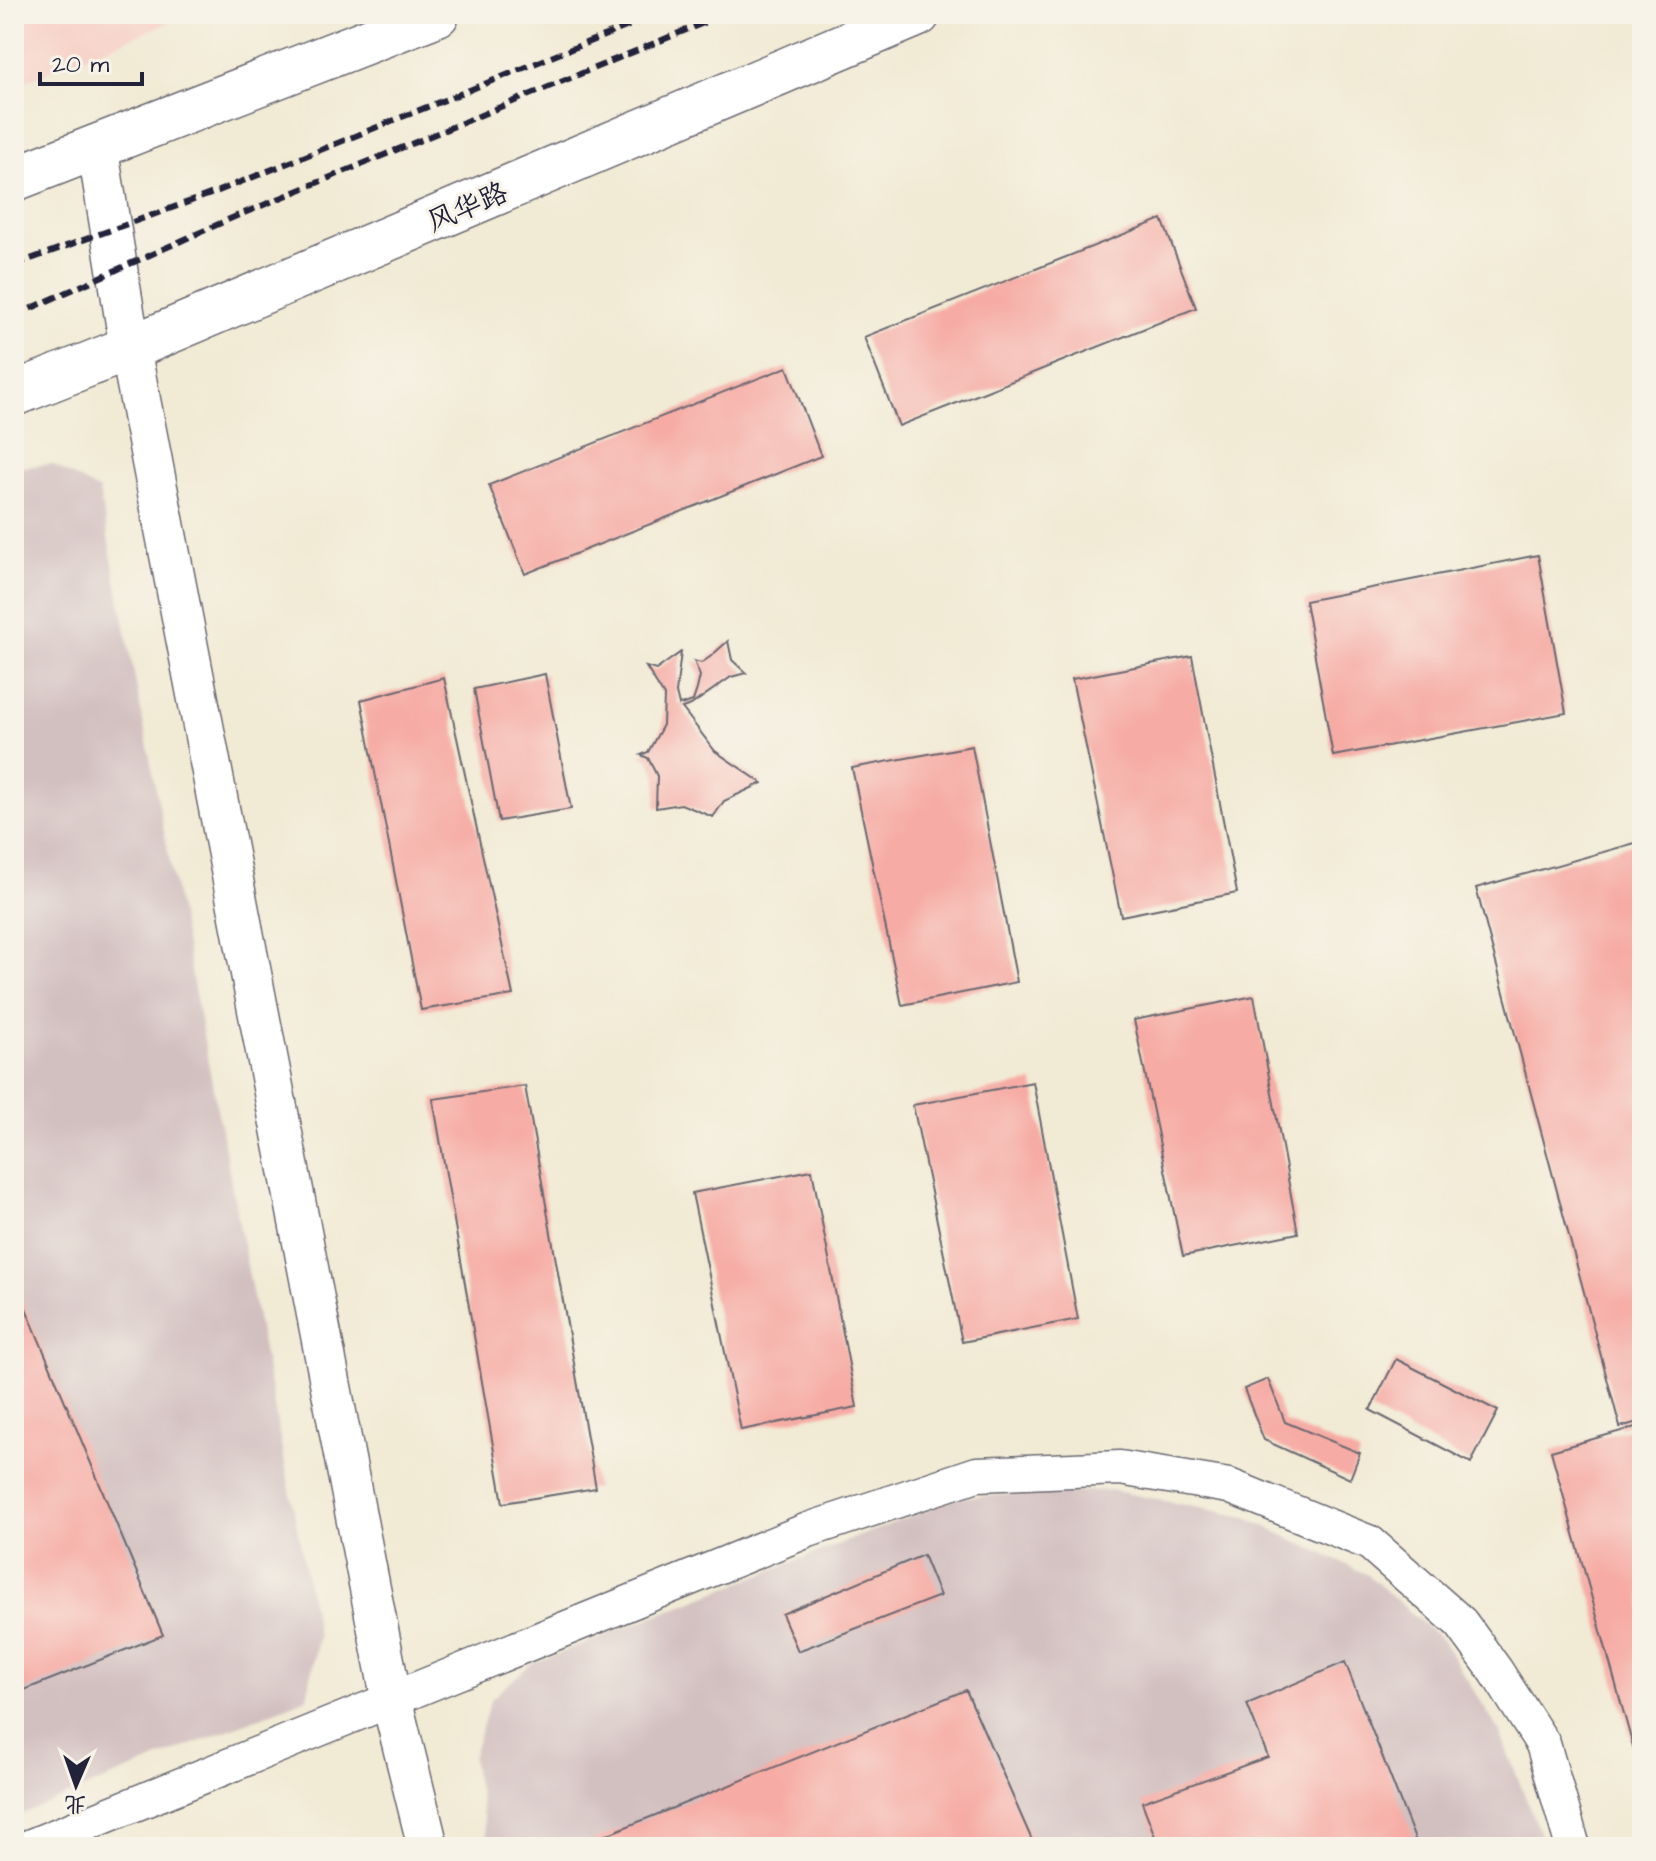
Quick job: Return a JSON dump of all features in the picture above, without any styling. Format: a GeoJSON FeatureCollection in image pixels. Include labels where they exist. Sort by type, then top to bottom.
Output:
{"type":"FeatureCollection","features":[{"type":"Feature","properties":{"kind":"main road"},"geometry":{"type":"LineString","coordinates":[[14,179],[437,14]]}},
{"type":"Feature","properties":{"kind":"main road","name":"风华路"},"geometry":{"type":"LineString","coordinates":[[14,394],[130,348],[918,14]]}},
{"type":"Feature","properties":{"kind":"main road"},"geometry":{"type":"LineString","coordinates":[[97,145],[130,348],[392,1702],[428,1847]]}},
{"type":"Feature","properties":{"kind":"street"},"geometry":{"type":"LineString","coordinates":[[29,1847],[392,1702],[808,1530],[977,1474],[1120,1468],[1229,1486],[1370,1543],[1461,1623],[1496,1671],[1543,1744],[1573,1847]]}},
{"type":"Feature","properties":{"kind":"shaded area"},"geometry":{"type":"Polygon","coordinates":[[[14,14],[189,14],[14,86],[14,14]]]}},
{"type":"Feature","properties":{"kind":"shaded area"},"geometry":{"type":"Polygon","coordinates":[[[52,464],[99,491],[318,1637],[307,1698],[14,1817],[14,468],[52,464]]]}},
{"type":"Feature","properties":{"kind":"shaded area"},"geometry":{"type":"Polygon","coordinates":[[[1110,1490],[1245,1517],[1368,1575],[1443,1641],[1500,1733],[1545,1847],[489,1847],[472,1758],[491,1699],[531,1664],[960,1497],[1110,1490]]]}},
{"type":"Feature","properties":{"kind":"building"},"geometry":{"type":"Polygon","coordinates":[[[1162,219],[1196,308],[899,426],[864,337],[1162,219]]]}},
{"type":"Feature","properties":{"kind":"building"},"geometry":{"type":"Polygon","coordinates":[[[787,367],[821,456],[525,574],[489,485],[787,367]]]}},
{"type":"Feature","properties":{"kind":"building"},"geometry":{"type":"Polygon","coordinates":[[[1538,555],[1566,713],[1333,756],[1305,601],[1538,555]]]}},
{"type":"Feature","properties":{"kind":"building"},"geometry":{"type":"Polygon","coordinates":[[[728,641],[732,660],[746,673],[731,677],[682,708],[715,751],[762,783],[724,801],[713,817],[681,804],[656,808],[657,776],[648,758],[641,755],[648,752],[663,725],[664,696],[646,667],[656,670],[681,652],[676,693],[679,705],[684,704],[693,701],[697,689],[700,676],[694,661],[701,663],[728,641]]]}},
{"type":"Feature","properties":{"kind":"building"},"geometry":{"type":"Polygon","coordinates":[[[1192,656],[1237,893],[1121,916],[1072,679],[1192,656]]]}},
{"type":"Feature","properties":{"kind":"building"},"geometry":{"type":"Polygon","coordinates":[[[545,674],[571,809],[499,821],[474,689],[545,674]]]}},
{"type":"Feature","properties":{"kind":"building"},"geometry":{"type":"Polygon","coordinates":[[[444,678],[513,995],[421,1010],[361,700],[444,678]]]}},
{"type":"Feature","properties":{"kind":"building"},"geometry":{"type":"Polygon","coordinates":[[[972,746],[1017,982],[902,1005],[852,768],[972,746]]]}},
{"type":"Feature","properties":{"kind":"building"},"geometry":{"type":"Polygon","coordinates":[[[1642,841],[1642,1421],[1620,1427],[1476,888],[1642,841]]]}},
{"type":"Feature","properties":{"kind":"building"},"geometry":{"type":"Polygon","coordinates":[[[1254,996],[1298,1233],[1183,1256],[1134,1020],[1254,996]]]}},
{"type":"Feature","properties":{"kind":"building"},"geometry":{"type":"Polygon","coordinates":[[[1033,1082],[1078,1319],[962,1342],[913,1105],[1033,1082]]]}},
{"type":"Feature","properties":{"kind":"building"},"geometry":{"type":"Polygon","coordinates":[[[525,1086],[596,1488],[503,1503],[433,1099],[525,1086]]]}},
{"type":"Feature","properties":{"kind":"building"},"geometry":{"type":"Polygon","coordinates":[[[812,1170],[857,1407],[741,1430],[692,1193],[812,1170]]]}},
{"type":"Feature","properties":{"kind":"building"},"geometry":{"type":"Polygon","coordinates":[[[19,1292],[163,1635],[14,1694],[14,1295],[19,1292]]]}},
{"type":"Feature","properties":{"kind":"building"},"geometry":{"type":"Polygon","coordinates":[[[1396,1359],[1498,1411],[1471,1463],[1370,1410],[1396,1359]]]}},
{"type":"Feature","properties":{"kind":"building"},"geometry":{"type":"Polygon","coordinates":[[[1268,1379],[1285,1422],[1360,1453],[1350,1479],[1264,1440],[1244,1389],[1268,1379]]]}},
{"type":"Feature","properties":{"kind":"building"},"geometry":{"type":"Polygon","coordinates":[[[1642,1425],[1642,1774],[1641,1775],[1551,1451],[1642,1425]]]}},
{"type":"Feature","properties":{"kind":"building"},"geometry":{"type":"Polygon","coordinates":[[[923,1555],[940,1596],[798,1651],[782,1614],[923,1555]]]}},
{"type":"Feature","properties":{"kind":"building"},"geometry":{"type":"Polygon","coordinates":[[[1345,1662],[1418,1847],[1159,1847],[1142,1802],[1268,1757],[1247,1704],[1345,1662]]]}},
{"type":"Feature","properties":{"kind":"building"},"geometry":{"type":"Polygon","coordinates":[[[966,1690],[1035,1847],[576,1847],[966,1690]]]}},
{"type":"Feature","properties":{"kind":"railway"},"geometry":{"type":"LineString","coordinates":[[14,265],[216,192],[658,14]]}},
{"type":"Feature","properties":{"kind":"railway"},"geometry":{"type":"LineString","coordinates":[[14,316],[232,218],[725,14]]}}]}
